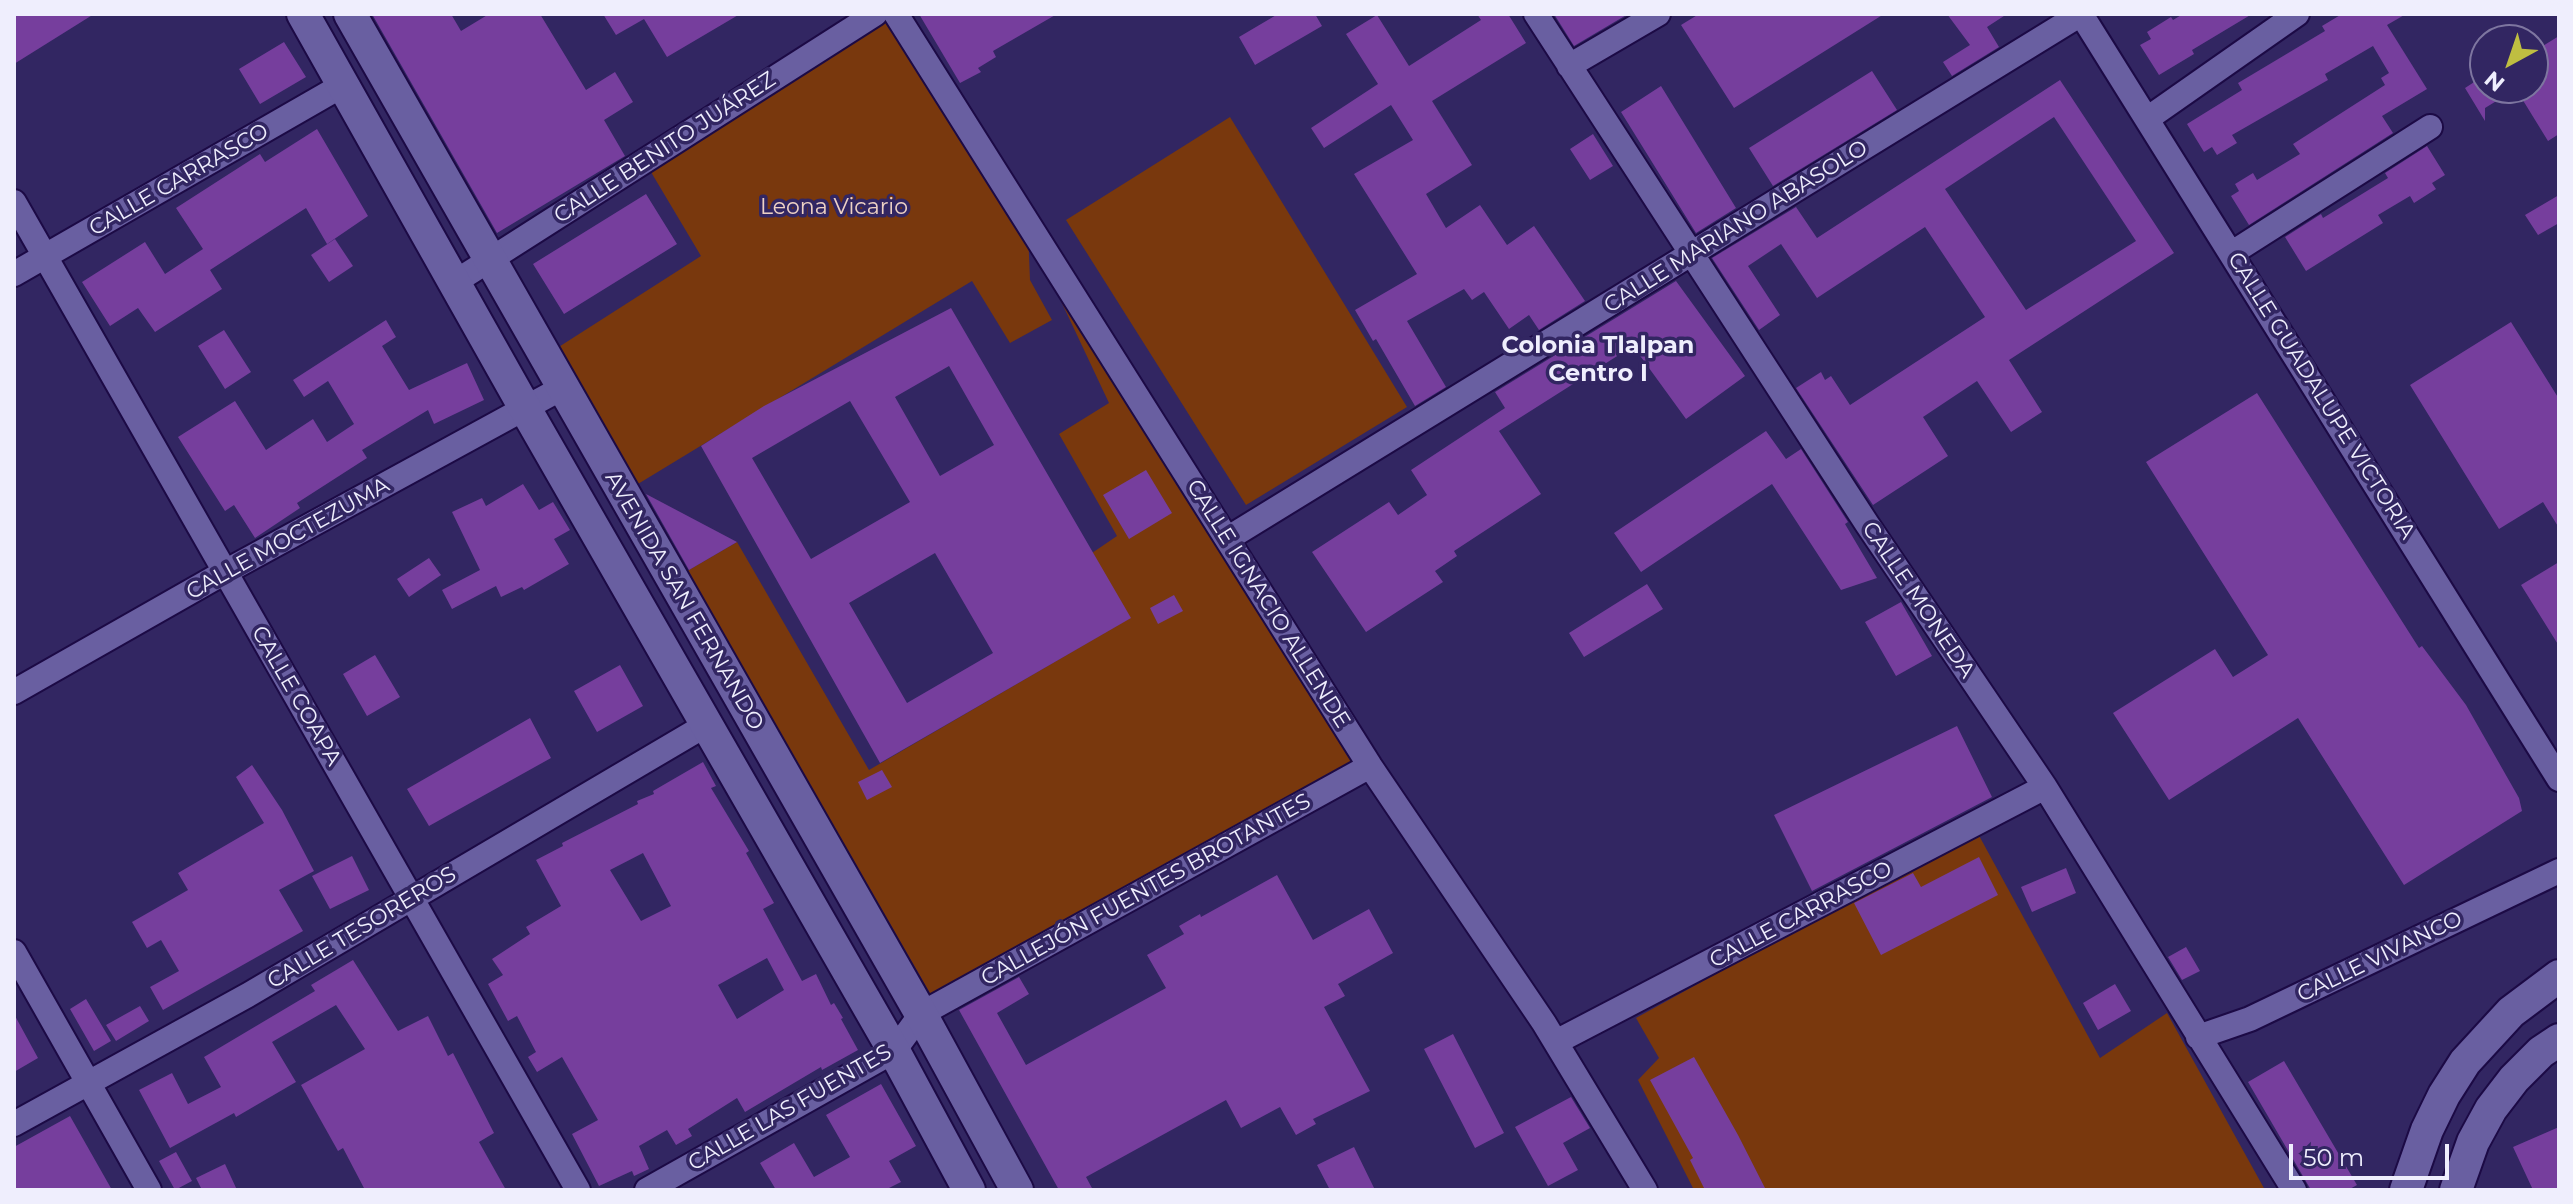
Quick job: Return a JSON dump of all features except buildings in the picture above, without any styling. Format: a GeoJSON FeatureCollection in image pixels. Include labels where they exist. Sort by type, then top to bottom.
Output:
{"type":"FeatureCollection","features":[{"type":"Feature","properties":{"kind":"main road","name":"AVENIDA SAN FERNANDO"},"geometry":{"type":"LineString","coordinates":[[303,14],[894,1051],[969,1190]]}},
{"type":"Feature","properties":{"kind":"main road","name":"AVENIDA SAN FERNANDO"},"geometry":{"type":"LineString","coordinates":[[350,14],[921,1014],[1017,1190]]}},
{"type":"Feature","properties":{"kind":"main road"},"geometry":{"type":"LineString","coordinates":[[2406,1190],[2427,1130],[2465,1062],[2511,1012],[2559,976]]}},
{"type":"Feature","properties":{"kind":"main road"},"geometry":{"type":"LineString","coordinates":[[2456,1190],[2473,1142],[2491,1109],[2514,1079],[2541,1052],[2559,1040]]}},
{"type":"Feature","properties":{"kind":"street","name":"CALLE BENITO JUÁREZ"},"geometry":{"type":"LineString","coordinates":[[455,282],[875,14]]}},
{"type":"Feature","properties":{"kind":"street","name":"CALLE IGNACIO ALLENDE"},"geometry":{"type":"LineString","coordinates":[[896,14],[1370,766],[1556,1042],[1645,1190]]}},
{"type":"Feature","properties":{"kind":"street","name":"CALLE MONEDA"},"geometry":{"type":"LineString","coordinates":[[1536,14],[1867,524],[2045,787],[2294,1190]]}},
{"type":"Feature","properties":{"kind":"street"},"geometry":{"type":"LineString","coordinates":[[1569,66],[1658,14]]}},
{"type":"Feature","properties":{"kind":"street","name":"CALLE MARIANO ABASOLO"},"geometry":{"type":"LineString","coordinates":[[1227,539],[2081,14]]}},
{"type":"Feature","properties":{"kind":"street","name":"CALLE GUADALUPE VICTORIA"},"geometry":{"type":"LineString","coordinates":[[2081,14],[2559,779]]}},
{"type":"Feature","properties":{"kind":"street"},"geometry":{"type":"LineString","coordinates":[[2147,119],[2297,14]]}},
{"type":"Feature","properties":{"kind":"street","name":"CALLE CARRASCO"},"geometry":{"type":"LineString","coordinates":[[14,274],[343,85]]}},
{"type":"Feature","properties":{"kind":"street"},"geometry":{"type":"LineString","coordinates":[[2232,253],[2430,127]]}},
{"type":"Feature","properties":{"kind":"street","name":"CALLE COAPA"},"geometry":{"type":"LineString","coordinates":[[14,202],[578,1190]]}},
{"type":"Feature","properties":{"kind":"street","name":"CALLE MOCTEZUMA"},"geometry":{"type":"LineString","coordinates":[[14,692],[225,572],[562,388]]}},
{"type":"Feature","properties":{"kind":"street","name":"CALLE TESOREROS"},"geometry":{"type":"LineString","coordinates":[[14,1124],[248,995],[706,725]]}},
{"type":"Feature","properties":{"kind":"street","name":"CALLEJÓN FUENTES BROTANTES"},"geometry":{"type":"LineString","coordinates":[[921,1014],[1370,766]]}},
{"type":"Feature","properties":{"kind":"street","name":"CALLE CARRASCO"},"geometry":{"type":"LineString","coordinates":[[1556,1042],[2045,787]]}},
{"type":"Feature","properties":{"kind":"street","name":"CALLE VIVANCO"},"geometry":{"type":"LineString","coordinates":[[2198,1037],[2250,1019],[2559,871]]}},
{"type":"Feature","properties":{"kind":"street"},"geometry":{"type":"LineString","coordinates":[[14,952],[149,1190]]}},
{"type":"Feature","properties":{"kind":"street","name":"CALLE LAS FUENTES"},"geometry":{"type":"LineString","coordinates":[[647,1190],[894,1051],[921,1014]]}},
{"type":"Feature","properties":{"kind":"green space","name":"Leona Vicario"},"geometry":{"type":"Polygon","coordinates":[[[888,15],[1020,233],[1027,228],[1123,395],[1356,766],[931,995],[687,571],[737,542],[869,770],[1130,618],[1092,553],[1117,536],[1059,434],[1109,403],[1028,231],[1030,280],[1052,320],[1010,343],[972,281],[633,487],[554,350],[701,256],[648,167],[888,15]]]}},
{"type":"Feature","properties":{"kind":"green space"},"geometry":{"type":"Polygon","coordinates":[[[1230,117],[1407,407],[1246,505],[1066,220],[1230,117]]]}},
{"type":"Feature","properties":{"kind":"green space"},"geometry":{"type":"Polygon","coordinates":[[[1976,830],[2100,1058],[2167,1013],[2265,1190],[1694,1190],[1638,1080],[1659,1058],[1636,1018],[1976,830]]]}},
{"type":"Feature","properties":{"kind":"district","name":"Colonia Tlalpan Centro I"},"geometry":{"type":"Point","coordinates":[1598,360]}}]}
